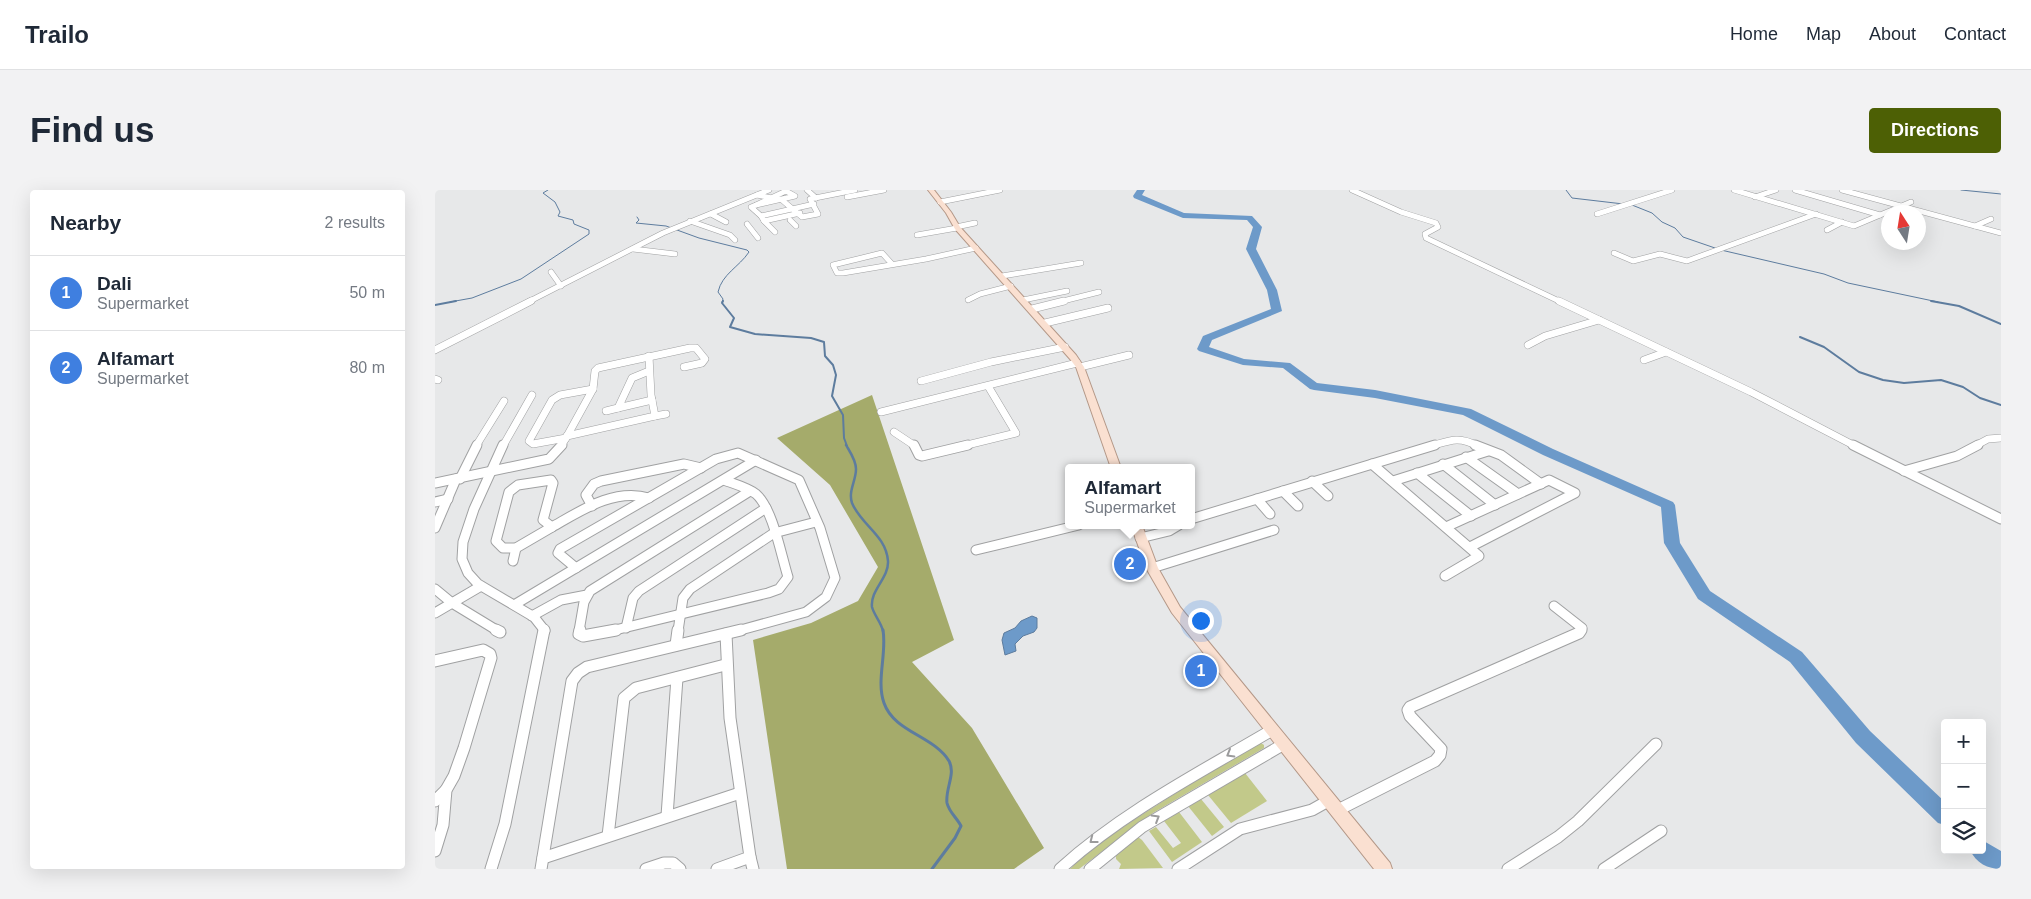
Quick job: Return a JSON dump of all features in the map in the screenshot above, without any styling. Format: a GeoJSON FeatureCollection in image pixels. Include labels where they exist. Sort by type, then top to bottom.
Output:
{"type":"FeatureCollection","features":[{"type":"Feature","properties":{"kind":"main road"},"geometry":{"type":"LineString","coordinates":[[931,190],[941,202],[956,227],[1045,323],[1079,365],[1115,464]]}},
{"type":"Feature","properties":{"kind":"main road"},"geometry":{"type":"LineString","coordinates":[[1137,529],[1152,568],[1180,615],[1384,869]]}},
{"type":"Feature","properties":{"kind":"street"},"geometry":{"type":"LineString","coordinates":[[435,350],[672,228],[769,190]]}},
{"type":"Feature","properties":{"kind":"street"},"geometry":{"type":"LineString","coordinates":[[781,222],[819,215],[809,191],[826,190]]}},
{"type":"Feature","properties":{"kind":"street"},"geometry":{"type":"LineString","coordinates":[[758,238],[749,227],[813,201],[855,190]]}},
{"type":"Feature","properties":{"kind":"street"},"geometry":{"type":"LineString","coordinates":[[755,208],[884,190]]}},
{"type":"Feature","properties":{"kind":"street"},"geometry":{"type":"LineString","coordinates":[[941,202],[1000,190]]}},
{"type":"Feature","properties":{"kind":"street"},"geometry":{"type":"LineString","coordinates":[[1352,190],[1401,212],[1436,223],[1437,229],[1425,234],[1426,238],[1751,392],[1952,496],[2001,519]]}},
{"type":"Feature","properties":{"kind":"street"},"geometry":{"type":"LineString","coordinates":[[1597,214],[1671,190]]}},
{"type":"Feature","properties":{"kind":"street"},"geometry":{"type":"LineString","coordinates":[[1734,190],[1854,226],[1880,214]]}},
{"type":"Feature","properties":{"kind":"street"},"geometry":{"type":"LineString","coordinates":[[1755,197],[1776,190]]}},
{"type":"Feature","properties":{"kind":"street"},"geometry":{"type":"LineString","coordinates":[[1795,190],[1880,214]]}},
{"type":"Feature","properties":{"kind":"street"},"geometry":{"type":"LineString","coordinates":[[1841,190],[1895,205]]}},
{"type":"Feature","properties":{"kind":"street"},"geometry":{"type":"LineString","coordinates":[[786,191],[795,196],[782,200],[755,208],[786,191]]}},
{"type":"Feature","properties":{"kind":"street"},"geometry":{"type":"LineString","coordinates":[[757,195],[782,200],[803,218]]}},
{"type":"Feature","properties":{"kind":"street"},"geometry":{"type":"LineString","coordinates":[[1906,205],[1911,202]]}},
{"type":"Feature","properties":{"kind":"street"},"geometry":{"type":"LineString","coordinates":[[755,208],[775,232]]}},
{"type":"Feature","properties":{"kind":"street"},"geometry":{"type":"LineString","coordinates":[[764,220],[808,211]]}},
{"type":"Feature","properties":{"kind":"street"},"geometry":{"type":"LineString","coordinates":[[1926,213],[2001,233]]}},
{"type":"Feature","properties":{"kind":"street"},"geometry":{"type":"LineString","coordinates":[[711,214],[725,222]]}},
{"type":"Feature","properties":{"kind":"street"},"geometry":{"type":"LineString","coordinates":[[1614,254],[1633,261],[1660,254],[1687,261],[1816,214]]}},
{"type":"Feature","properties":{"kind":"street"},"geometry":{"type":"LineString","coordinates":[[1975,226],[1991,219]]}},
{"type":"Feature","properties":{"kind":"street"},"geometry":{"type":"LineString","coordinates":[[791,220],[796,226]]}},
{"type":"Feature","properties":{"kind":"street"},"geometry":{"type":"LineString","coordinates":[[690,221],[731,235],[735,240]]}},
{"type":"Feature","properties":{"kind":"street"},"geometry":{"type":"LineString","coordinates":[[1827,230],[1842,222]]}},
{"type":"Feature","properties":{"kind":"street"},"geometry":{"type":"LineString","coordinates":[[917,236],[975,223]]}},
{"type":"Feature","properties":{"kind":"street"},"geometry":{"type":"LineString","coordinates":[[892,264],[882,253],[833,265],[839,274],[892,264],[912,263],[976,248]]}},
{"type":"Feature","properties":{"kind":"street"},"geometry":{"type":"LineString","coordinates":[[633,249],[675,254]]}},
{"type":"Feature","properties":{"kind":"street"},"geometry":{"type":"LineString","coordinates":[[861,258],[869,268]]}},
{"type":"Feature","properties":{"kind":"street"},"geometry":{"type":"LineString","coordinates":[[1002,276],[1081,263]]}},
{"type":"Feature","properties":{"kind":"street"},"geometry":{"type":"LineString","coordinates":[[551,272],[555,281],[561,286]]}},
{"type":"Feature","properties":{"kind":"street"},"geometry":{"type":"LineString","coordinates":[[968,300],[980,294],[1011,286]]}},
{"type":"Feature","properties":{"kind":"street"},"geometry":{"type":"LineString","coordinates":[[1023,300],[1067,290]]}},
{"type":"Feature","properties":{"kind":"street"},"geometry":{"type":"LineString","coordinates":[[1032,309],[1099,292]]}},
{"type":"Feature","properties":{"kind":"street"},"geometry":{"type":"LineString","coordinates":[[1045,323],[1108,308]]}},
{"type":"Feature","properties":{"kind":"street"},"geometry":{"type":"LineString","coordinates":[[1528,345],[1545,336],[1599,320]]}},
{"type":"Feature","properties":{"kind":"street"},"geometry":{"type":"LineString","coordinates":[[921,381],[991,362],[1065,347]]}},
{"type":"Feature","properties":{"kind":"street"},"geometry":{"type":"LineString","coordinates":[[435,483],[549,459],[557,452],[567,437],[593,389],[595,371],[598,368],[649,356],[681,350],[696,348],[705,358],[702,362],[684,369],[681,350]]}},
{"type":"Feature","properties":{"kind":"street"},"geometry":{"type":"LineString","coordinates":[[1644,360],[1666,352]]}},
{"type":"Feature","properties":{"kind":"street"},"geometry":{"type":"LineString","coordinates":[[881,412],[1129,354]]}},
{"type":"Feature","properties":{"kind":"street"},"geometry":{"type":"LineString","coordinates":[[649,356],[655,416]]}},
{"type":"Feature","properties":{"kind":"street"},"geometry":{"type":"LineString","coordinates":[[618,408],[632,378],[649,371]]}},
{"type":"Feature","properties":{"kind":"street"},"geometry":{"type":"LineString","coordinates":[[894,432],[914,444],[919,455],[922,456],[1016,432],[988,386]]}},
{"type":"Feature","properties":{"kind":"street"},"geometry":{"type":"LineString","coordinates":[[593,389],[555,398],[529,443],[533,444],[567,437],[666,414]]}},
{"type":"Feature","properties":{"kind":"street"},"geometry":{"type":"LineString","coordinates":[[491,869],[505,824],[545,632],[544,626],[532,616],[481,586],[468,574],[462,560],[460,548],[479,494],[505,438],[532,395]]}},
{"type":"Feature","properties":{"kind":"street"},"geometry":{"type":"LineString","coordinates":[[606,411],[652,400]]}},
{"type":"Feature","properties":{"kind":"street"},"geometry":{"type":"LineString","coordinates":[[435,528],[447,499],[479,440],[504,401]]}},
{"type":"Feature","properties":{"kind":"street"},"geometry":{"type":"LineString","coordinates":[[1904,471],[1957,456],[1988,440],[2001,438]]}},
{"type":"Feature","properties":{"kind":"street"},"geometry":{"type":"LineString","coordinates":[[1195,518],[1454,439],[1466,440],[1501,455],[1541,484]]}},
{"type":"Feature","properties":{"kind":"street"},"geometry":{"type":"LineString","coordinates":[[1393,481],[1488,451]]}},
{"type":"Feature","properties":{"kind":"street"},"geometry":{"type":"LineString","coordinates":[[542,864],[572,681],[578,673],[587,667],[726,634],[806,612],[826,597],[835,578],[833,568],[799,480],[738,453],[717,459],[561,549],[558,553],[576,568]]}},
{"type":"Feature","properties":{"kind":"street"},"geometry":{"type":"LineString","coordinates":[[1466,457],[1519,494]]}},
{"type":"Feature","properties":{"kind":"street"},"geometry":{"type":"LineString","coordinates":[[515,605],[756,460]]}},
{"type":"Feature","properties":{"kind":"street"},"geometry":{"type":"LineString","coordinates":[[592,506],[587,495],[594,484],[601,481],[684,464],[701,468]]}},
{"type":"Feature","properties":{"kind":"street"},"geometry":{"type":"LineString","coordinates":[[1373,464],[1479,556],[1445,576]]}},
{"type":"Feature","properties":{"kind":"street"},"geometry":{"type":"LineString","coordinates":[[1443,464],[1495,505]]}},
{"type":"Feature","properties":{"kind":"street"},"geometry":{"type":"LineString","coordinates":[[1417,473],[1471,516]]}},
{"type":"Feature","properties":{"kind":"street"},"geometry":{"type":"LineString","coordinates":[[553,528],[543,520],[553,483],[551,480],[546,480],[513,488],[509,492],[496,541],[503,548],[515,548],[553,528],[592,506],[629,494],[649,498]]}},
{"type":"Feature","properties":{"kind":"street"},"geometry":{"type":"LineString","coordinates":[[724,480],[750,491],[758,496],[766,508],[788,576],[779,589],[769,594],[591,636],[579,634],[584,602],[587,595],[598,585],[750,491]]}},
{"type":"Feature","properties":{"kind":"street"},"geometry":{"type":"LineString","coordinates":[[1446,527],[1551,480],[1575,493],[1470,548]]}},
{"type":"Feature","properties":{"kind":"street"},"geometry":{"type":"LineString","coordinates":[[1312,482],[1328,496]]}},
{"type":"Feature","properties":{"kind":"street"},"geometry":{"type":"LineString","coordinates":[[1283,491],[1298,506]]}},
{"type":"Feature","properties":{"kind":"street"},"geometry":{"type":"LineString","coordinates":[[435,502],[447,499]]}},
{"type":"Feature","properties":{"kind":"street"},"geometry":{"type":"LineString","coordinates":[[1257,499],[1270,514]]}},
{"type":"Feature","properties":{"kind":"street"},"geometry":{"type":"LineString","coordinates":[[626,628],[633,598],[639,591],[766,508]]}},
{"type":"Feature","properties":{"kind":"street"},"geometry":{"type":"LineString","coordinates":[[676,645],[683,598],[690,589],[774,533],[816,522]]}},
{"type":"Feature","properties":{"kind":"street"},"geometry":{"type":"LineString","coordinates":[[976,550],[1065,528]]}},
{"type":"Feature","properties":{"kind":"street"},"geometry":{"type":"LineString","coordinates":[[1140,538],[1171,529]]}},
{"type":"Feature","properties":{"kind":"street"},"geometry":{"type":"LineString","coordinates":[[1152,568],[1274,530]]}},
{"type":"Feature","properties":{"kind":"street"},"geometry":{"type":"LineString","coordinates":[[513,561],[515,548]]}},
{"type":"Feature","properties":{"kind":"street"},"geometry":{"type":"LineString","coordinates":[[435,613],[481,586]]}},
{"type":"Feature","properties":{"kind":"street"},"geometry":{"type":"LineString","coordinates":[[435,589],[452,603],[500,632]]}},
{"type":"Feature","properties":{"kind":"street"},"geometry":{"type":"LineString","coordinates":[[532,616],[561,600],[587,595]]}},
{"type":"Feature","properties":{"kind":"street"},"geometry":{"type":"LineString","coordinates":[[1178,869],[1240,829],[1332,806],[1435,761],[1440,756],[1441,749],[1409,716],[1408,710],[1410,707],[1579,633],[1582,628],[1554,606]]}},
{"type":"Feature","properties":{"kind":"street"},"geometry":{"type":"LineString","coordinates":[[717,869],[751,863],[731,744],[725,665],[726,634]]}},
{"type":"Feature","properties":{"kind":"street"},"geometry":{"type":"LineString","coordinates":[[435,661],[475,651],[487,652],[491,658],[454,776],[446,790],[435,801]]}},
{"type":"Feature","properties":{"kind":"street"},"geometry":{"type":"LineString","coordinates":[[608,836],[624,698],[636,688],[725,665]]}},
{"type":"Feature","properties":{"kind":"street"},"geometry":{"type":"LineString","coordinates":[[667,816],[677,678]]}},
{"type":"Feature","properties":{"kind":"street"},"geometry":{"type":"LineString","coordinates":[[1060,869],[1089,843],[1127,816],[1272,730]]}},
{"type":"Feature","properties":{"kind":"street"},"geometry":{"type":"LineString","coordinates":[[1090,869],[1142,827],[1283,744]]}},
{"type":"Feature","properties":{"kind":"street"},"geometry":{"type":"LineString","coordinates":[[1508,869],[1558,837],[1578,821],[1656,744]]}},
{"type":"Feature","properties":{"kind":"street"},"geometry":{"type":"LineString","coordinates":[[435,851],[443,826],[446,790]]}},
{"type":"Feature","properties":{"kind":"street"},"geometry":{"type":"LineString","coordinates":[[542,864],[608,836],[740,793]]}},
{"type":"Feature","properties":{"kind":"street"},"geometry":{"type":"LineString","coordinates":[[1604,869],[1661,831]]}},
{"type":"Feature","properties":{"kind":"street"},"geometry":{"type":"LineString","coordinates":[[646,869],[664,863],[673,863],[680,869]]}},
{"type":"Feature","properties":{"kind":"green space"},"geometry":{"type":"Polygon","coordinates":[[[872,395],[954,640],[912,662],[972,728],[1044,848],[1014,869],[787,869],[753,640],[811,623],[858,601],[878,567],[830,485],[777,438],[872,395]]]}},
{"type":"Feature","properties":{"kind":"green space"},"geometry":{"type":"Polygon","coordinates":[[[1261,743],[1264,745],[1264,748],[1153,813],[1079,869],[1070,869],[1127,824],[1224,762],[1244,750],[1261,743]]]}},
{"type":"Feature","properties":{"kind":"green space"},"geometry":{"type":"Polygon","coordinates":[[[1245,773],[1267,801],[1231,823],[1208,795],[1245,773]]]}},
{"type":"Feature","properties":{"kind":"green space"},"geometry":{"type":"Polygon","coordinates":[[[1201,799],[1224,827],[1212,836],[1188,806],[1201,799]]]}},
{"type":"Feature","properties":{"kind":"green space"},"geometry":{"type":"Polygon","coordinates":[[[1179,812],[1202,842],[1172,862],[1149,831],[1156,827],[1173,848],[1181,843],[1164,821],[1179,812]]]}},
{"type":"Feature","properties":{"kind":"green space"},"geometry":{"type":"Polygon","coordinates":[[[1138,837],[1163,868],[1119,869],[1121,864],[1116,859],[1116,855],[1138,837]]]}},
{"type":"Feature","properties":{"kind":"water"},"geometry":{"type":"Polygon","coordinates":[[[1032,616],[1037,618],[1037,628],[1034,632],[1023,636],[1015,644],[1016,651],[1005,655],[1002,640],[1004,633],[1032,616]]]}},
{"type":"Feature","properties":{"kind":"waterway"},"geometry":{"type":"LineString","coordinates":[[450,302],[472,298],[521,279],[589,234],[589,230],[574,224],[573,220],[558,216],[560,212],[555,202],[543,193],[548,190]]}},
{"type":"Feature","properties":{"kind":"waterway"},"geometry":{"type":"LineString","coordinates":[[1141,190],[1137,196],[1183,215],[1249,218],[1258,227],[1251,249],[1272,290],[1277,311],[1207,338],[1203,349],[1243,362],[1286,365],[1314,386],[1375,394],[1467,412],[1548,452],[1668,505],[1672,543],[1704,595],[1796,657],[1863,737],[1941,812]]}},
{"type":"Feature","properties":{"kind":"waterway"},"geometry":{"type":"LineString","coordinates":[[1566,190],[1572,198],[1632,205],[1652,213],[1662,222],[1675,228],[1683,237],[1715,248]]}},
{"type":"Feature","properties":{"kind":"waterway"},"geometry":{"type":"LineString","coordinates":[[1961,190],[2001,194]]}},
{"type":"Feature","properties":{"kind":"waterway"},"geometry":{"type":"LineString","coordinates":[[637,217],[639,220],[636,223],[666,226],[699,238],[747,250],[749,252],[727,275],[720,286],[718,292],[723,299],[722,302]]}},
{"type":"Feature","properties":{"kind":"waterway"},"geometry":{"type":"LineString","coordinates":[[1721,250],[1824,274],[1848,283],[1938,302]]}},
{"type":"Feature","properties":{"kind":"waterway"},"geometry":{"type":"LineString","coordinates":[[435,305],[456,301]]}},
{"type":"Feature","properties":{"kind":"waterway"},"geometry":{"type":"LineString","coordinates":[[723,301],[722,303],[734,318],[730,327],[755,334],[811,338],[824,342],[825,356],[833,365],[836,375],[832,396],[843,415],[844,438],[847,446]]}},
{"type":"Feature","properties":{"kind":"waterway"},"geometry":{"type":"LineString","coordinates":[[1931,301],[1959,306],[2001,324]]}},
{"type":"Feature","properties":{"kind":"waterway"},"geometry":{"type":"LineString","coordinates":[[1800,337],[1824,347],[1859,372],[1883,380],[1904,383],[1941,380],[1963,387],[1980,398],[2001,405]]}},
{"type":"Feature","properties":{"kind":"waterway"},"geometry":{"type":"LineString","coordinates":[[846,445],[853,456],[856,466],[851,494],[852,503],[861,518],[883,544],[888,561],[886,573],[872,601],[873,610],[883,631]]}},
{"type":"Feature","properties":{"kind":"waterway"},"geometry":{"type":"LineString","coordinates":[[883,630],[884,648],[881,685],[884,703],[896,721],[934,745],[949,761],[951,766],[947,803],[961,826],[955,838],[932,869]]}},
{"type":"Feature","properties":{"kind":"waterway"},"geometry":{"type":"LineString","coordinates":[[1986,854],[2001,864]]}},
{"type":"Feature","properties":{"kind":"place","name":"Alfamart"},"geometry":{"type":"Point","coordinates":[1130,564]}},
{"type":"Feature","properties":{"kind":"place","name":"Dali"},"geometry":{"type":"Point","coordinates":[1201,671]}}]}
